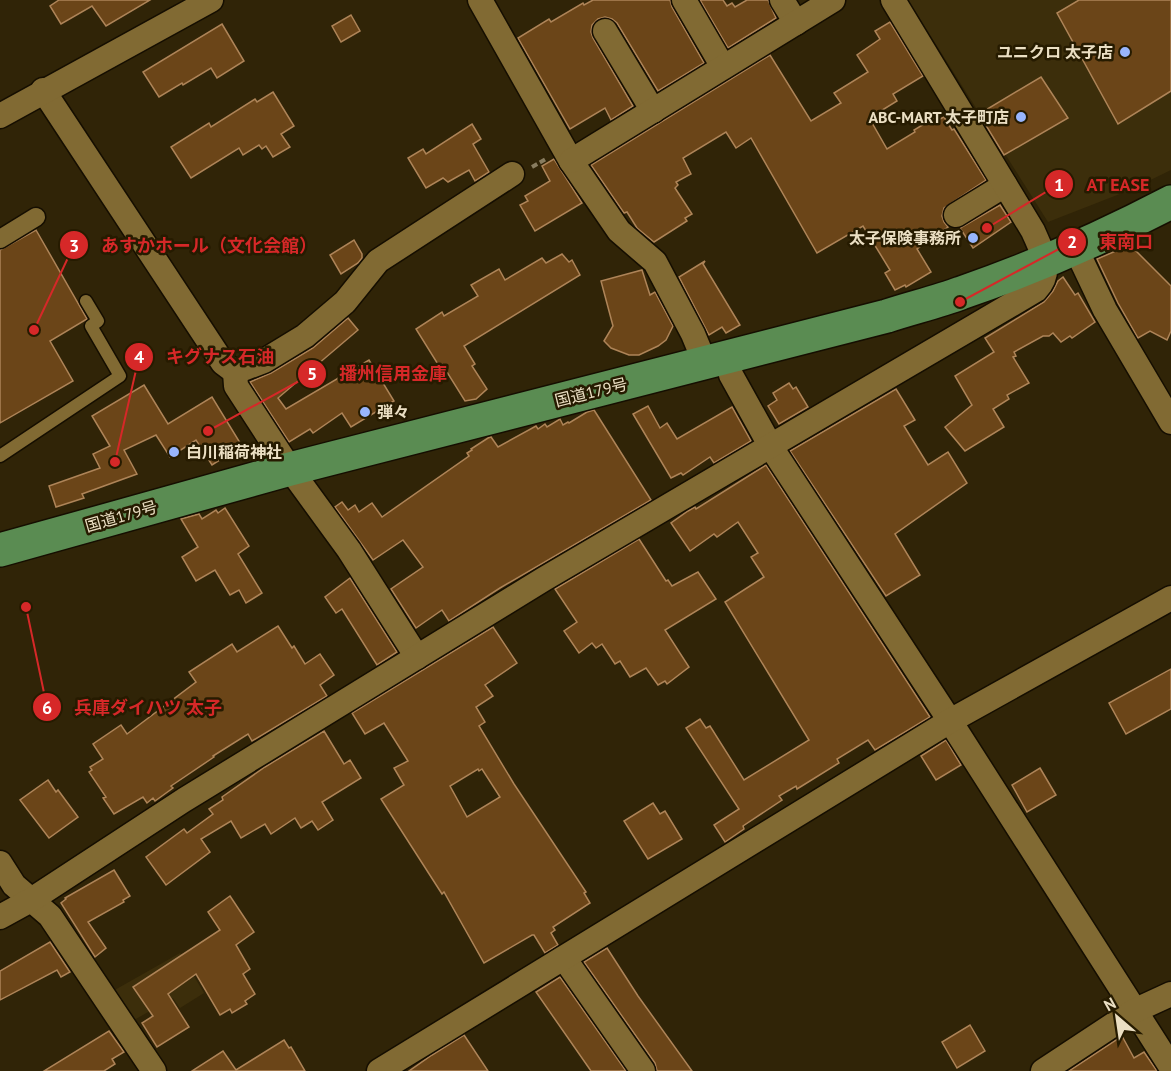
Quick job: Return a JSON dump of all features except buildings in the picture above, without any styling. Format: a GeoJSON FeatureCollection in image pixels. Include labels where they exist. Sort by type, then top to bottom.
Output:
{"type":"FeatureCollection","features":[{"type":"Feature","properties":{"kind":"highway","name":"国道179号"},"geometry":{"type":"LineString","coordinates":[[0,550],[290,469],[887,316],[950,297],[1045,260],[1171,202]]}},
{"type":"Feature","properties":{"kind":"street"},"geometry":{"type":"LineString","coordinates":[[0,116],[43,90],[212,0]]}},
{"type":"Feature","properties":{"kind":"street"},"geometry":{"type":"LineString","coordinates":[[480,0],[568,155],[619,231],[655,262],[693,334],[731,375],[771,447],[950,721],[1171,1067]]}},
{"type":"Feature","properties":{"kind":"street"},"geometry":{"type":"LineString","coordinates":[[684,0],[723,67]]}},
{"type":"Feature","properties":{"kind":"street"},"geometry":{"type":"LineString","coordinates":[[782,0],[796,22]]}},
{"type":"Feature","properties":{"kind":"street"},"geometry":{"type":"LineString","coordinates":[[568,155],[653,111],[833,0]]}},
{"type":"Feature","properties":{"kind":"street"},"geometry":{"type":"LineString","coordinates":[[0,917],[31,900],[184,800],[544,579],[1036,290],[1044,281],[1045,260],[1033,231],[892,0]]}},
{"type":"Feature","properties":{"kind":"street"},"geometry":{"type":"LineString","coordinates":[[605,31],[653,111]]}},
{"type":"Feature","properties":{"kind":"street"},"geometry":{"type":"LineString","coordinates":[[43,90],[224,363],[235,372],[236,386],[290,469],[349,550],[417,657]]}},
{"type":"Feature","properties":{"kind":"street"},"geometry":{"type":"LineString","coordinates":[[235,372],[264,361],[305,336],[345,302],[378,261],[512,174]]}},
{"type":"Feature","properties":{"kind":"street"},"geometry":{"type":"LineString","coordinates":[[956,215],[1005,185]]}},
{"type":"Feature","properties":{"kind":"street"},"geometry":{"type":"LineString","coordinates":[[0,239],[36,217]]}},
{"type":"Feature","properties":{"kind":"street"},"geometry":{"type":"LineString","coordinates":[[1075,247],[1105,310],[1171,422]]}},
{"type":"Feature","properties":{"kind":"street"},"geometry":{"type":"LineString","coordinates":[[379,1071],[950,721],[1171,598]]}},
{"type":"Feature","properties":{"kind":"street"},"geometry":{"type":"LineString","coordinates":[[0,863],[14,885],[50,916],[148,1069]]}},
{"type":"Feature","properties":{"kind":"street"},"geometry":{"type":"LineString","coordinates":[[564,958],[643,1071]]}},
{"type":"Feature","properties":{"kind":"street"},"geometry":{"type":"LineString","coordinates":[[1043,1071],[1134,1011],[1171,994]]}},
{"type":"Feature","properties":{"kind":"lane"},"geometry":{"type":"LineString","coordinates":[[0,456],[120,376],[91,326],[98,321],[86,301]]}},
{"type":"Feature","properties":{"kind":"path"},"geometry":{"type":"LineString","coordinates":[[512,174],[568,155]]}},
{"type":"Feature","properties":{"kind":"shaded area"},"geometry":{"type":"Polygon","coordinates":[[[908,0],[1171,0],[1171,170],[1130,190],[1048,222],[908,0]]]}},
{"type":"Feature","properties":{"kind":"shaded area"},"geometry":{"type":"Polygon","coordinates":[[[180,953],[204,993],[180,1008],[173,998],[134,1020],[113,991],[180,953]]]}},
{"type":"Feature","properties":{"kind":"place","name":"ユニクロ 太子店"},"geometry":{"type":"Point","coordinates":[1125,52]}},
{"type":"Feature","properties":{"kind":"place","name":"ABC-MART 太子町店"},"geometry":{"type":"Point","coordinates":[1021,117]}},
{"type":"Feature","properties":{"kind":"place","name":"AT EASE"},"geometry":{"type":"Point","coordinates":[987,228]}},
{"type":"Feature","properties":{"kind":"place","name":"太子保険事務所"},"geometry":{"type":"Point","coordinates":[973,238]}},
{"type":"Feature","properties":{"kind":"place","name":"東南口"},"geometry":{"type":"Point","coordinates":[960,302]}},
{"type":"Feature","properties":{"kind":"place","name":"あすかホール（文化会館）"},"geometry":{"type":"Point","coordinates":[34,330]}},
{"type":"Feature","properties":{"kind":"place","name":"弾々"},"geometry":{"type":"Point","coordinates":[365,412]}},
{"type":"Feature","properties":{"kind":"place","name":"播州信用金庫"},"geometry":{"type":"Point","coordinates":[208,431]}},
{"type":"Feature","properties":{"kind":"place","name":"白川稲荷神社"},"geometry":{"type":"Point","coordinates":[174,452]}},
{"type":"Feature","properties":{"kind":"place","name":"キグナス石油"},"geometry":{"type":"Point","coordinates":[115,462]}},
{"type":"Feature","properties":{"kind":"place","name":"兵庫ダイハツ 太子"},"geometry":{"type":"Point","coordinates":[26,607]}}]}
